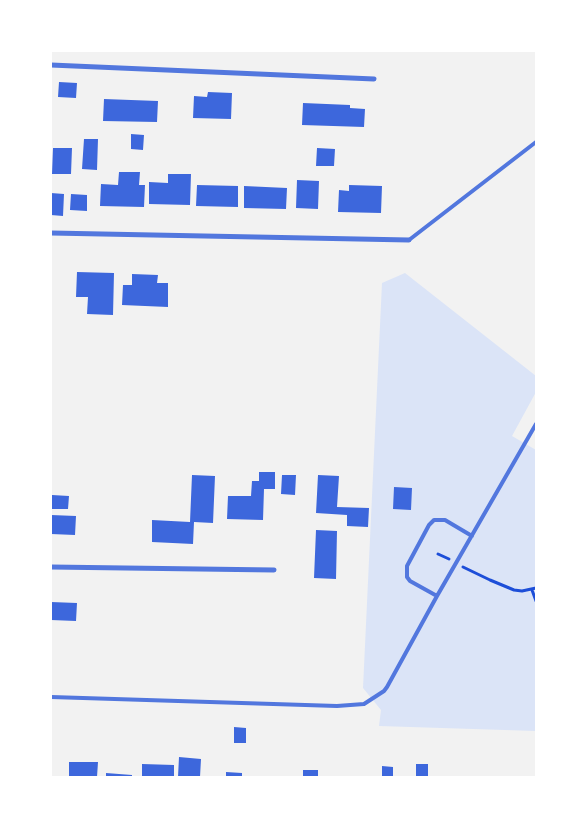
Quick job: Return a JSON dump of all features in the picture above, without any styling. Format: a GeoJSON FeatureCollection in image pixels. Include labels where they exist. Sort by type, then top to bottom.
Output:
{"type":"FeatureCollection","features":[{"type":"Feature","properties":{"kind":"street"},"geometry":{"type":"LineString","coordinates":[[51,65],[374,79]]}},
{"type":"Feature","properties":{"kind":"street"},"geometry":{"type":"LineString","coordinates":[[51,233],[409,240]]}},
{"type":"Feature","properties":{"kind":"street"},"geometry":{"type":"LineString","coordinates":[[51,567],[274,570]]}},
{"type":"Feature","properties":{"kind":"lane"},"geometry":{"type":"LineString","coordinates":[[409,240],[536,142]]}},
{"type":"Feature","properties":{"kind":"lane"},"geometry":{"type":"LineString","coordinates":[[51,697],[337,706],[364,704],[384,691],[536,424]]}},
{"type":"Feature","properties":{"kind":"lane"},"geometry":{"type":"LineString","coordinates":[[437,596],[410,581],[407,577],[407,566],[429,525],[434,520],[445,520],[472,536]]}},
{"type":"Feature","properties":{"kind":"path"},"geometry":{"type":"LineString","coordinates":[[438,554],[514,590],[534,589],[536,601]]}},
{"type":"Feature","properties":{"kind":"shaded area"},"geometry":{"type":"Polygon","coordinates":[[[405,273],[536,376],[536,392],[512,436],[536,450],[536,731],[379,726],[381,710],[363,688],[382,283],[405,273]]]}},
{"type":"Feature","properties":{"kind":"building"},"geometry":{"type":"Polygon","coordinates":[[[59,82],[77,83],[76,98],[58,97],[59,82]]]}},
{"type":"Feature","properties":{"kind":"building"},"geometry":{"type":"Polygon","coordinates":[[[208,92],[232,93],[231,119],[193,118],[194,96],[207,97],[208,92]]]}},
{"type":"Feature","properties":{"kind":"building"},"geometry":{"type":"Polygon","coordinates":[[[104,99],[158,101],[157,122],[103,121],[104,99]]]}},
{"type":"Feature","properties":{"kind":"building"},"geometry":{"type":"Polygon","coordinates":[[[303,103],[350,105],[350,108],[365,109],[364,127],[302,125],[303,103]]]}},
{"type":"Feature","properties":{"kind":"building"},"geometry":{"type":"Polygon","coordinates":[[[131,134],[144,135],[143,150],[131,149],[131,134]]]}},
{"type":"Feature","properties":{"kind":"building"},"geometry":{"type":"Polygon","coordinates":[[[84,139],[98,139],[97,170],[82,169],[84,139]]]}},
{"type":"Feature","properties":{"kind":"building"},"geometry":{"type":"Polygon","coordinates":[[[53,148],[72,148],[71,174],[52,174],[53,148]]]}},
{"type":"Feature","properties":{"kind":"building"},"geometry":{"type":"Polygon","coordinates":[[[317,148],[335,149],[334,166],[316,166],[317,148]]]}},
{"type":"Feature","properties":{"kind":"building"},"geometry":{"type":"Polygon","coordinates":[[[119,172],[140,172],[139,185],[145,185],[144,207],[100,206],[101,184],[118,185],[119,172]]]}},
{"type":"Feature","properties":{"kind":"building"},"geometry":{"type":"Polygon","coordinates":[[[168,174],[191,174],[190,205],[149,204],[149,182],[168,183],[168,174]]]}},
{"type":"Feature","properties":{"kind":"building"},"geometry":{"type":"Polygon","coordinates":[[[297,180],[319,181],[318,209],[296,208],[297,180]]]}},
{"type":"Feature","properties":{"kind":"building"},"geometry":{"type":"Polygon","coordinates":[[[197,185],[238,186],[238,207],[196,206],[197,185]]]}},
{"type":"Feature","properties":{"kind":"building"},"geometry":{"type":"Polygon","coordinates":[[[349,185],[382,186],[381,213],[338,212],[339,190],[349,191],[349,185]]]}},
{"type":"Feature","properties":{"kind":"building"},"geometry":{"type":"Polygon","coordinates":[[[244,186],[287,188],[286,209],[244,208],[244,186]]]}},
{"type":"Feature","properties":{"kind":"building"},"geometry":{"type":"Polygon","coordinates":[[[51,193],[64,194],[63,216],[51,215],[51,193]]]}},
{"type":"Feature","properties":{"kind":"building"},"geometry":{"type":"Polygon","coordinates":[[[71,194],[87,195],[87,211],[70,210],[71,194]]]}},
{"type":"Feature","properties":{"kind":"building"},"geometry":{"type":"Polygon","coordinates":[[[77,272],[114,273],[113,315],[87,314],[88,297],[76,297],[77,272]]]}},
{"type":"Feature","properties":{"kind":"building"},"geometry":{"type":"Polygon","coordinates":[[[132,274],[158,275],[157,283],[168,283],[168,307],[122,305],[123,285],[132,285],[132,274]]]}},
{"type":"Feature","properties":{"kind":"building"},"geometry":{"type":"Polygon","coordinates":[[[259,472],[275,472],[275,489],[264,489],[263,520],[227,519],[228,496],[251,496],[252,481],[259,481],[259,472]]]}},
{"type":"Feature","properties":{"kind":"building"},"geometry":{"type":"Polygon","coordinates":[[[192,475],[215,476],[213,523],[194,522],[193,544],[152,542],[152,520],[190,522],[192,475]]]}},
{"type":"Feature","properties":{"kind":"building"},"geometry":{"type":"Polygon","coordinates":[[[282,475],[296,475],[295,495],[281,494],[282,475]]]}},
{"type":"Feature","properties":{"kind":"building"},"geometry":{"type":"Polygon","coordinates":[[[318,475],[339,476],[337,507],[369,508],[368,527],[347,526],[347,515],[316,513],[318,475]]]}},
{"type":"Feature","properties":{"kind":"building"},"geometry":{"type":"Polygon","coordinates":[[[394,487],[412,488],[411,510],[393,509],[394,487]]]}},
{"type":"Feature","properties":{"kind":"building"},"geometry":{"type":"Polygon","coordinates":[[[52,495],[69,496],[68,509],[52,509],[52,495]]]}},
{"type":"Feature","properties":{"kind":"building"},"geometry":{"type":"Polygon","coordinates":[[[51,515],[76,516],[75,535],[51,534],[51,515]]]}},
{"type":"Feature","properties":{"kind":"building"},"geometry":{"type":"Polygon","coordinates":[[[316,530],[337,531],[336,579],[314,578],[316,530]]]}},
{"type":"Feature","properties":{"kind":"building"},"geometry":{"type":"Polygon","coordinates":[[[51,602],[77,603],[76,621],[51,620],[51,602]]]}},
{"type":"Feature","properties":{"kind":"building"},"geometry":{"type":"Polygon","coordinates":[[[234,727],[246,728],[246,743],[234,743],[234,727]]]}},
{"type":"Feature","properties":{"kind":"building"},"geometry":{"type":"Polygon","coordinates":[[[179,757],[201,759],[200,777],[178,777],[179,757]]]}},
{"type":"Feature","properties":{"kind":"building"},"geometry":{"type":"Polygon","coordinates":[[[69,762],[98,762],[97,777],[69,777],[69,762]]]}},
{"type":"Feature","properties":{"kind":"building"},"geometry":{"type":"Polygon","coordinates":[[[142,764],[174,765],[174,777],[142,777],[142,764]]]}},
{"type":"Feature","properties":{"kind":"building"},"geometry":{"type":"Polygon","coordinates":[[[416,764],[428,764],[428,777],[416,777],[416,764]]]}},
{"type":"Feature","properties":{"kind":"building"},"geometry":{"type":"Polygon","coordinates":[[[382,766],[393,767],[393,777],[382,777],[382,766]]]}},
{"type":"Feature","properties":{"kind":"building"},"geometry":{"type":"Polygon","coordinates":[[[303,770],[318,770],[318,777],[303,777],[303,770]]]}},
{"type":"Feature","properties":{"kind":"building"},"geometry":{"type":"Polygon","coordinates":[[[226,772],[242,773],[242,777],[226,777],[226,772]]]}},
{"type":"Feature","properties":{"kind":"building"},"geometry":{"type":"Polygon","coordinates":[[[106,773],[132,775],[132,777],[106,777],[106,773]]]}}]}
